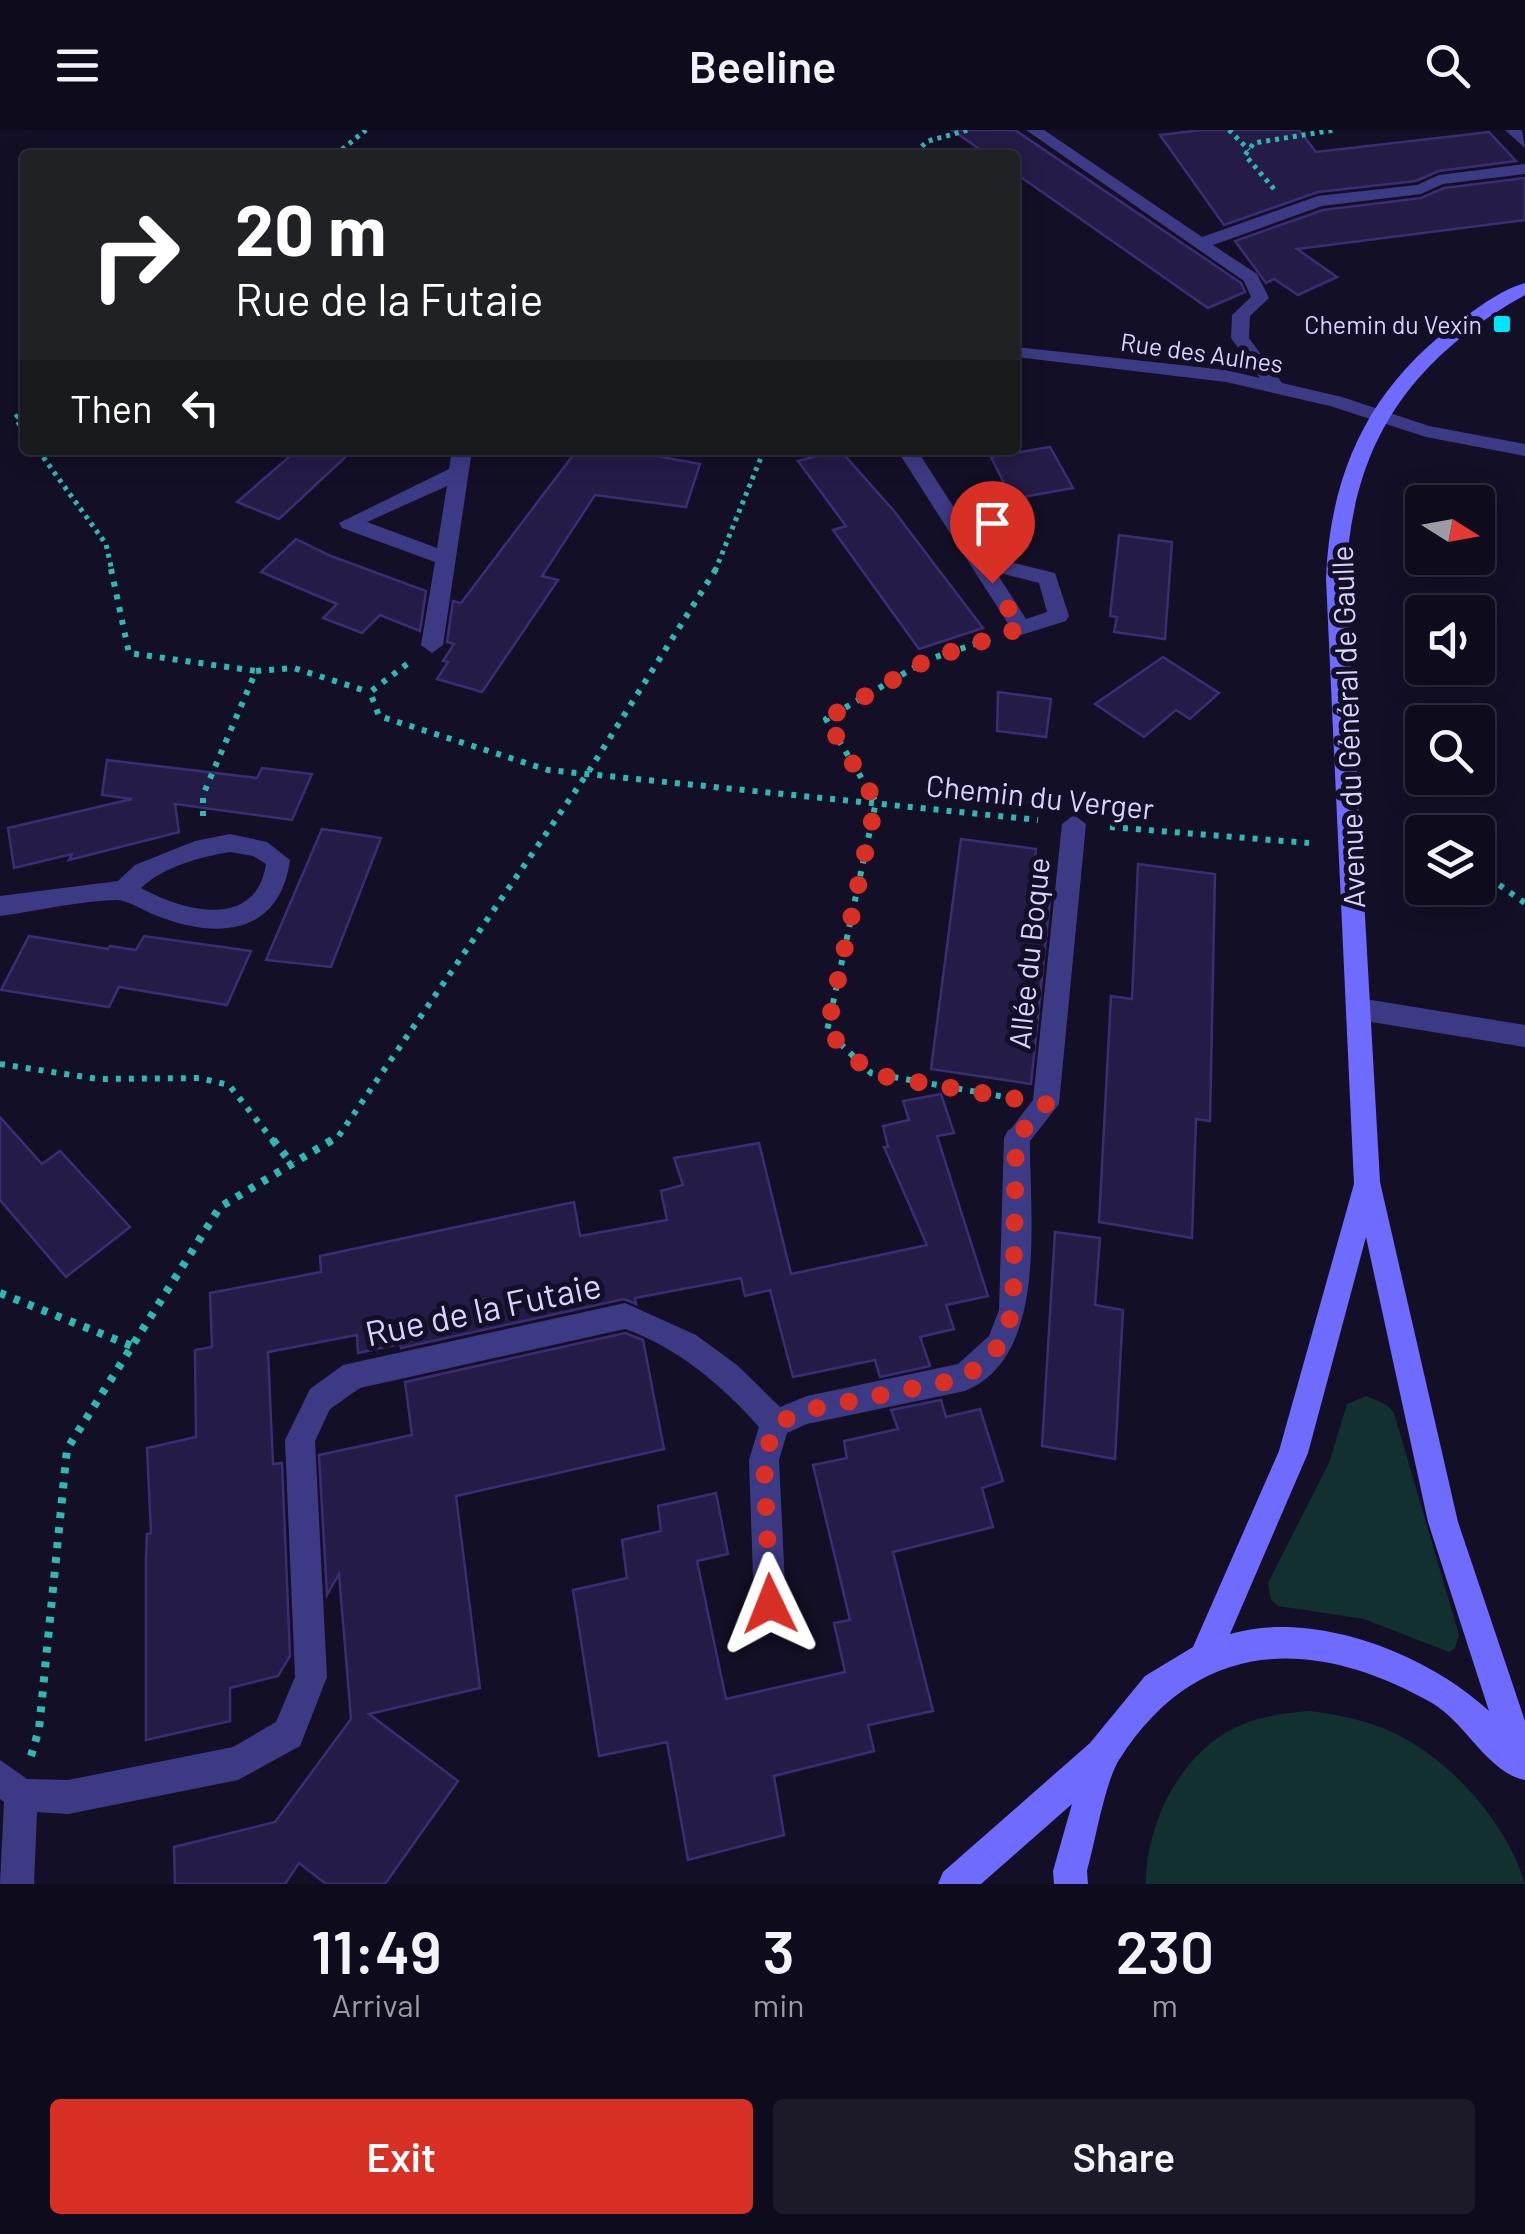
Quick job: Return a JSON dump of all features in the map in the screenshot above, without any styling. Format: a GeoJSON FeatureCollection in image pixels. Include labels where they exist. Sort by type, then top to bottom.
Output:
{"type":"FeatureCollection","features":[{"type":"Feature","properties":{"kind":"street"},"geometry":{"type":"LineString","coordinates":[[1034,130],[1251,278],[1260,298],[1240,315],[1240,338],[1274,385]]}},
{"type":"Feature","properties":{"kind":"street"},"geometry":{"type":"LineString","coordinates":[[1513,130],[1525,144]]}},
{"type":"Feature","properties":{"kind":"street"},"geometry":{"type":"LineString","coordinates":[[1200,244],[1318,202],[1421,190],[1439,180],[1525,168]]}},
{"type":"Feature","properties":{"kind":"street","name":"Avenue du Général de Gaulle"},"geometry":{"type":"LineString","coordinates":[[1524,1766],[1443,1522],[1367,1182],[1336,578],[1340,518],[1361,448],[1378,416],[1451,334],[1525,288]]}},
{"type":"Feature","properties":{"kind":"street","name":"Rue des Aulnes"},"geometry":{"type":"LineString","coordinates":[[1020,353],[1274,385],[1426,432],[1525,450]]}},
{"type":"Feature","properties":{"kind":"street"},"geometry":{"type":"LineString","coordinates":[[432,645],[461,455]]}},
{"type":"Feature","properties":{"kind":"street"},"geometry":{"type":"LineString","coordinates":[[909,455],[1021,628],[1059,616],[1048,578],[978,561]]}},
{"type":"Feature","properties":{"kind":"street"},"geometry":{"type":"LineString","coordinates":[[445,558],[349,522],[458,473]]}},
{"type":"Feature","properties":{"kind":"street","name":"Allée du Boque"},"geometry":{"type":"LineString","coordinates":[[1046,1104],[1074,824]]}},
{"type":"Feature","properties":{"kind":"street"},"geometry":{"type":"LineString","coordinates":[[0,906],[124,890],[143,872],[203,847],[230,844],[259,848],[278,860],[279,883],[261,906],[238,918],[204,919],[172,912],[146,905],[124,890]]}},
{"type":"Feature","properties":{"kind":"street"},"geometry":{"type":"LineString","coordinates":[[1360,1009],[1525,1036]]}},
{"type":"Feature","properties":{"kind":"street"},"geometry":{"type":"LineString","coordinates":[[770,1604],[764,1460],[775,1424],[807,1410],[965,1378],[1000,1345],[1013,1310],[1016,1138],[1046,1104]]}},
{"type":"Feature","properties":{"kind":"street","name":"Avenue du Général de Gaulle"},"geometry":{"type":"LineString","coordinates":[[1204,1658],[1294,1453],[1367,1182]]}},
{"type":"Feature","properties":{"kind":"street","name":"Rue de la Futaie"},"geometry":{"type":"LineString","coordinates":[[10,1786],[68,1797],[238,1763],[288,1734],[311,1678],[300,1440],[320,1399],[354,1375],[625,1316],[651,1322],[688,1348],[750,1393],[775,1424]]}},
{"type":"Feature","properties":{"kind":"street"},"geometry":{"type":"LineString","coordinates":[[955,1884],[1102,1754],[1156,1687],[1204,1658],[1251,1644],[1336,1646],[1446,1693],[1524,1766]]}},
{"type":"Feature","properties":{"kind":"street"},"geometry":{"type":"LineString","coordinates":[[1071,1884],[1070,1871],[1102,1754]]}},
{"type":"Feature","properties":{"kind":"street"},"geometry":{"type":"LineString","coordinates":[[10,1786],[16,1884]]}},
{"type":"Feature","properties":{"kind":"path"},"geometry":{"type":"LineString","coordinates":[[341,150],[366,130]]}},
{"type":"Feature","properties":{"kind":"path"},"geometry":{"type":"LineString","coordinates":[[922,150],[928,141],[968,130]]}},
{"type":"Feature","properties":{"kind":"path"},"geometry":{"type":"LineString","coordinates":[[1229,130],[1249,150]]}},
{"type":"Feature","properties":{"kind":"path"},"geometry":{"type":"LineString","coordinates":[[1294,212],[1246,155],[1254,144],[1334,130]]}},
{"type":"Feature","properties":{"kind":"path"},"geometry":{"type":"LineString","coordinates":[[42,455],[106,544],[129,653],[256,671],[294,668],[370,692],[432,645]]}},
{"type":"Feature","properties":{"kind":"path"},"geometry":{"type":"LineString","coordinates":[[10,1786],[38,1729],[67,1449],[220,1206],[338,1137],[589,771],[711,580],[762,455]]}},
{"type":"Feature","properties":{"kind":"path"},"geometry":{"type":"LineString","coordinates":[[1021,628],[927,660],[826,719],[876,802],[827,1031],[871,1074],[1046,1104]]}},
{"type":"Feature","properties":{"kind":"path"},"geometry":{"type":"LineString","coordinates":[[203,847],[203,794],[256,671]]}},
{"type":"Feature","properties":{"kind":"path","name":"Chemin du Verger"},"geometry":{"type":"LineString","coordinates":[[370,692],[379,716],[548,770],[589,771],[610,778],[1074,824],[1308,843]]}},
{"type":"Feature","properties":{"kind":"path"},"geometry":{"type":"LineString","coordinates":[[1495,882],[1525,903]]}},
{"type":"Feature","properties":{"kind":"path"},"geometry":{"type":"LineString","coordinates":[[0,1064],[98,1079],[199,1078],[229,1085],[292,1164]]}},
{"type":"Feature","properties":{"kind":"path"},"geometry":{"type":"LineString","coordinates":[[0,1292],[132,1346]]}},
{"type":"Feature","properties":{"kind":"green space"},"geometry":{"type":"Polygon","coordinates":[[[1366,1396],[1387,1405],[1394,1413],[1459,1635],[1455,1648],[1449,1652],[1364,1619],[1278,1606],[1271,1600],[1268,1583],[1329,1463],[1347,1404],[1366,1396]]]}},
{"type":"Feature","properties":{"kind":"green space"},"geometry":{"type":"Polygon","coordinates":[[[1310,1711],[1384,1728],[1436,1759],[1491,1817],[1517,1861],[1525,1884],[1146,1884],[1159,1816],[1169,1794],[1197,1756],[1214,1740],[1243,1724],[1310,1711]]]}},
{"type":"Feature","properties":{"kind":"building"},"geometry":{"type":"Polygon","coordinates":[[[952,130],[1015,130],[1241,283],[1245,292],[1208,308],[1020,176],[1020,150],[981,150],[952,130]]]}},
{"type":"Feature","properties":{"kind":"building"},"geometry":{"type":"Polygon","coordinates":[[[1202,130],[1299,130],[1316,152],[1489,132],[1516,161],[1439,171],[1416,181],[1318,192],[1224,225],[1160,135],[1202,130]]]}},
{"type":"Feature","properties":{"kind":"building"},"geometry":{"type":"Polygon","coordinates":[[[1525,178],[1525,220],[1297,249],[1337,277],[1298,295],[1274,279],[1266,283],[1235,241],[1323,210],[1421,198],[1444,188],[1525,178]]]}},
{"type":"Feature","properties":{"kind":"building"},"geometry":{"type":"Polygon","coordinates":[[[1050,447],[1073,488],[1012,499],[991,457],[1050,447]]]}},
{"type":"Feature","properties":{"kind":"building"},"geometry":{"type":"Polygon","coordinates":[[[291,455],[348,455],[279,519],[237,502],[291,455]]]}},
{"type":"Feature","properties":{"kind":"building"},"geometry":{"type":"Polygon","coordinates":[[[573,455],[650,455],[700,464],[686,507],[595,495],[542,576],[558,580],[482,692],[437,679],[454,644],[447,642],[453,601],[461,603],[573,455]]]}},
{"type":"Feature","properties":{"kind":"building"},"geometry":{"type":"Polygon","coordinates":[[[821,455],[844,455],[894,511],[983,628],[919,649],[833,530],[846,526],[798,461],[821,455]]]}},
{"type":"Feature","properties":{"kind":"building"},"geometry":{"type":"Polygon","coordinates":[[[1119,535],[1172,542],[1165,639],[1114,632],[1117,617],[1110,616],[1119,535]]]}},
{"type":"Feature","properties":{"kind":"building"},"geometry":{"type":"Polygon","coordinates":[[[296,539],[426,591],[420,631],[380,615],[362,633],[323,618],[337,604],[261,572],[296,539]]]}},
{"type":"Feature","properties":{"kind":"building"},"geometry":{"type":"Polygon","coordinates":[[[1163,657],[1219,693],[1190,719],[1176,710],[1144,737],[1095,704],[1163,657]]]}},
{"type":"Feature","properties":{"kind":"building"},"geometry":{"type":"Polygon","coordinates":[[[998,692],[1051,699],[1046,737],[997,731],[998,692]]]}},
{"type":"Feature","properties":{"kind":"building"},"geometry":{"type":"Polygon","coordinates":[[[107,760],[257,778],[262,768],[312,774],[292,820],[175,804],[179,832],[69,860],[72,854],[14,868],[8,828],[132,799],[102,795],[107,760]]]}},
{"type":"Feature","properties":{"kind":"building"},"geometry":{"type":"Polygon","coordinates":[[[322,829],[381,838],[331,967],[266,960],[322,829]]]}},
{"type":"Feature","properties":{"kind":"building"},"geometry":{"type":"Polygon","coordinates":[[[961,839],[1036,849],[1032,887],[1051,890],[1031,1084],[931,1069],[961,839]]]}},
{"type":"Feature","properties":{"kind":"building"},"geometry":{"type":"Polygon","coordinates":[[[1138,864],[1215,874],[1210,1121],[1196,1119],[1192,1238],[1099,1222],[1111,996],[1132,999],[1138,864]]]}},
{"type":"Feature","properties":{"kind":"building"},"geometry":{"type":"Polygon","coordinates":[[[29,936],[136,950],[144,936],[251,951],[227,1005],[119,987],[109,1007],[1,990],[29,936]]]}},
{"type":"Feature","properties":{"kind":"building"},"geometry":{"type":"Polygon","coordinates":[[[941,1094],[954,1133],[937,1136],[988,1296],[946,1305],[954,1329],[920,1337],[930,1366],[880,1377],[875,1360],[793,1377],[770,1290],[745,1296],[741,1278],[635,1298],[636,1304],[624,1299],[401,1348],[400,1344],[358,1353],[357,1335],[268,1352],[273,1464],[282,1463],[290,1656],[278,1676],[230,1688],[230,1721],[146,1740],[146,1559],[147,1534],[151,1533],[147,1448],[196,1437],[195,1350],[212,1347],[210,1293],[321,1272],[320,1256],[574,1202],[580,1236],[667,1220],[661,1191],[683,1185],[674,1158],[759,1143],[791,1274],[927,1245],[884,1147],[888,1147],[883,1126],[909,1120],[903,1101],[941,1094]]]}},
{"type":"Feature","properties":{"kind":"building"},"geometry":{"type":"Polygon","coordinates":[[[0,1117],[42,1164],[60,1151],[130,1227],[66,1277],[0,1200],[0,1117]]]}},
{"type":"Feature","properties":{"kind":"building"},"geometry":{"type":"Polygon","coordinates":[[[1055,1232],[1100,1238],[1095,1305],[1123,1310],[1115,1459],[1042,1446],[1055,1232]]]}},
{"type":"Feature","properties":{"kind":"building"},"geometry":{"type":"Polygon","coordinates":[[[625,1333],[643,1340],[664,1449],[456,1496],[480,1688],[369,1714],[458,1781],[385,1884],[326,1884],[299,1863],[285,1884],[175,1884],[174,1847],[275,1822],[351,1719],[339,1574],[327,1595],[319,1455],[412,1435],[405,1382],[625,1333]]]}},
{"type":"Feature","properties":{"kind":"building"},"geometry":{"type":"Polygon","coordinates":[[[941,1400],[946,1417],[980,1409],[1003,1481],[982,1488],[993,1527],[893,1552],[933,1711],[868,1725],[874,1751],[774,1776],[784,1835],[688,1860],[667,1742],[599,1756],[573,1590],[627,1578],[622,1540],[661,1531],[658,1506],[716,1493],[728,1554],[697,1561],[726,1699],[845,1672],[834,1623],[850,1620],[813,1465],[847,1458],[844,1441],[898,1429],[891,1410],[941,1400]]]}},
{"type":"Feature","properties":{"kind":"place","name":"Chemin du Vexin"},"geometry":{"type":"Point","coordinates":[1502,324]}},
{"type":"Feature","properties":{"kind":"route"},"geometry":{"type":"LineString","coordinates":[[770,1604],[764,1460],[775,1424],[807,1410],[965,1378],[1000,1345],[1013,1310],[1016,1138],[1046,1104],[871,1074],[827,1031],[876,802],[826,719],[927,660],[1021,628],[992,583]]}}]}
